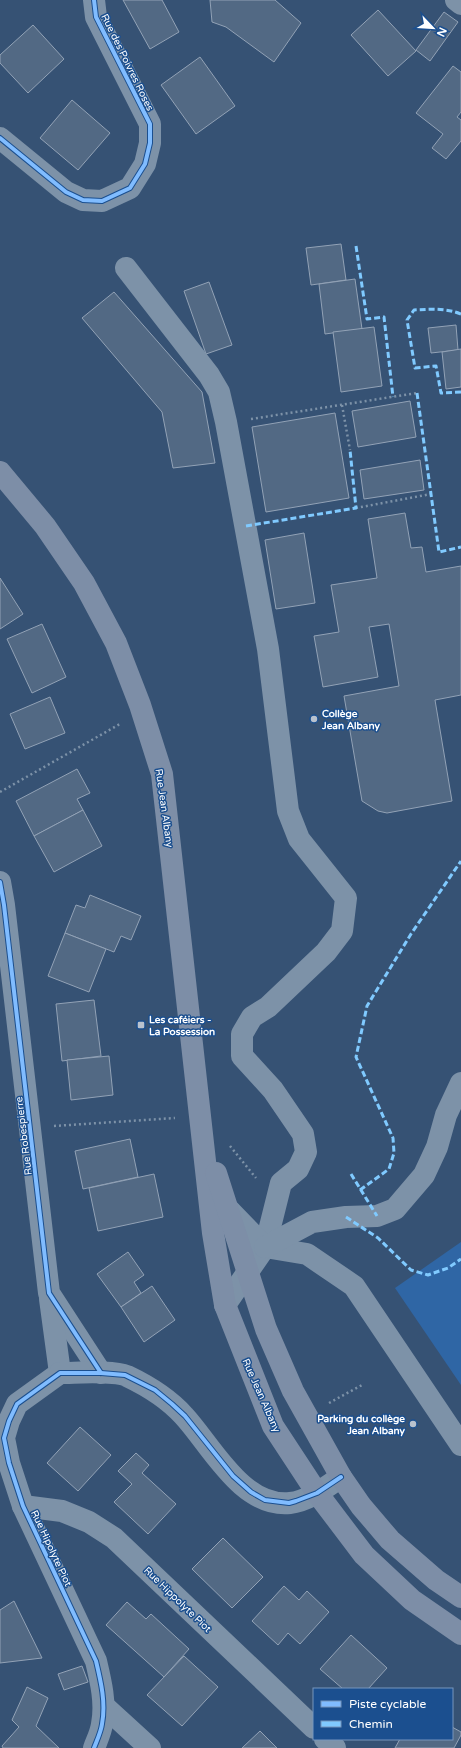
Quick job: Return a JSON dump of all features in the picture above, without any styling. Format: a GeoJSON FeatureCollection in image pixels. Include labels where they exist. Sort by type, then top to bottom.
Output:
{"type":"FeatureCollection","features":[{"type":"Feature","properties":{"kind":"main road","name":"Rue Jean Albany"},"geometry":{"type":"LineString","coordinates":[[0,473],[46,526],[84,583],[116,643],[142,711],[162,774],[204,1137],[213,1233],[225,1305],[273,1426],[317,1493],[364,1555],[412,1600],[461,1634]]}},
{"type":"Feature","properties":{"kind":"main road","name":"Rue Jean Albany"},"geometry":{"type":"LineString","coordinates":[[204,1137],[266,1329],[293,1391],[341,1477],[361,1506],[390,1540],[436,1580],[461,1597]]}},
{"type":"Feature","properties":{"kind":"street","name":"Rue des Poivres Roses"},"geometry":{"type":"LineString","coordinates":[[0,138],[66,192],[83,200],[102,200],[130,188],[145,164],[150,143],[150,124],[96,17],[94,0]]}},
{"type":"Feature","properties":{"kind":"street"},"geometry":{"type":"LineString","coordinates":[[456,0],[461,4]]}},
{"type":"Feature","properties":{"kind":"street"},"geometry":{"type":"LineString","coordinates":[[126,268],[209,375],[219,392],[226,422],[268,649],[288,811],[299,839],[346,898],[342,931],[326,952],[268,1007],[252,1017],[242,1034],[242,1056],[273,1090],[303,1134],[306,1152],[298,1169],[281,1183],[265,1247],[225,1305]]}},
{"type":"Feature","properties":{"kind":"street","name":"Rue Robespierre"},"geometry":{"type":"LineString","coordinates":[[0,882],[4,904],[49,1294],[60,1373]]}},
{"type":"Feature","properties":{"kind":"street"},"geometry":{"type":"LineString","coordinates":[[265,1247],[312,1222],[333,1218],[378,1216],[395,1209],[424,1174],[437,1147],[446,1115],[461,1083]]}},
{"type":"Feature","properties":{"kind":"street"},"geometry":{"type":"LineString","coordinates":[[228,1209],[265,1247],[308,1254],[354,1286],[461,1445]]}},
{"type":"Feature","properties":{"kind":"street"},"geometry":{"type":"LineString","coordinates":[[308,1254],[306,1240],[312,1222]]}},
{"type":"Feature","properties":{"kind":"street","name":"Rue Robespierre"},"geometry":{"type":"LineString","coordinates":[[49,1294],[101,1373]]}},
{"type":"Feature","properties":{"kind":"street"},"geometry":{"type":"LineString","coordinates":[[60,1373],[101,1373],[125,1375],[154,1390],[185,1416],[233,1476],[251,1492],[265,1500],[290,1503],[317,1493],[341,1477]]}},
{"type":"Feature","properties":{"kind":"street","name":"Rue Hipolyte Piot"},"geometry":{"type":"LineString","coordinates":[[60,1373],[9,1404],[9,1421],[4,1438],[9,1463],[23,1506],[96,1661],[102,1683],[104,1706],[102,1724],[94,1748]]}},
{"type":"Feature","properties":{"kind":"street","name":"Rue Hippolyte Piot"},"geometry":{"type":"LineString","coordinates":[[23,1506],[62,1511],[89,1522],[114,1538],[313,1727]]}},
{"type":"Feature","properties":{"kind":"street"},"geometry":{"type":"LineString","coordinates":[[104,1706],[150,1748]]}},
{"type":"Feature","properties":{"kind":"street"},"geometry":{"type":"LineString","coordinates":[[326,1740],[335,1748]]}},
{"type":"Feature","properties":{"kind":"path"},"geometry":{"type":"LineString","coordinates":[[226,422],[416,393]]}},
{"type":"Feature","properties":{"kind":"path"},"geometry":{"type":"LineString","coordinates":[[342,405],[350,450]]}},
{"type":"Feature","properties":{"kind":"path"},"geometry":{"type":"LineString","coordinates":[[356,508],[431,494]]}},
{"type":"Feature","properties":{"kind":"path"},"geometry":{"type":"LineString","coordinates":[[0,792],[142,711]]}},
{"type":"Feature","properties":{"kind":"path"},"geometry":{"type":"LineString","coordinates":[[30,1127],[181,1118]]}},
{"type":"Feature","properties":{"kind":"path"},"geometry":{"type":"LineString","coordinates":[[227,1141],[256,1178]]}},
{"type":"Feature","properties":{"kind":"path"},"geometry":{"type":"LineString","coordinates":[[323,1406],[362,1385]]}},
{"type":"Feature","properties":{"kind":"shaded area"},"geometry":{"type":"Polygon","coordinates":[[[461,1242],[461,1385],[395,1288],[461,1242]]]}},
{"type":"Feature","properties":{"kind":"building"},"geometry":{"type":"Polygon","coordinates":[[[123,0],[162,0],[179,32],[150,49],[123,0]]]}},
{"type":"Feature","properties":{"kind":"building"},"geometry":{"type":"Polygon","coordinates":[[[210,0],[275,0],[301,23],[274,62],[226,27],[212,22],[210,0]]]}},
{"type":"Feature","properties":{"kind":"building"},"geometry":{"type":"Polygon","coordinates":[[[378,10],[416,51],[388,76],[351,35],[378,10]]]}},
{"type":"Feature","properties":{"kind":"building"},"geometry":{"type":"Polygon","coordinates":[[[444,12],[458,22],[430,61],[416,50],[444,12]]]}},
{"type":"Feature","properties":{"kind":"building"},"geometry":{"type":"Polygon","coordinates":[[[33,25],[64,59],[28,93],[0,63],[0,55],[33,25]]]}},
{"type":"Feature","properties":{"kind":"building"},"geometry":{"type":"Polygon","coordinates":[[[200,57],[235,106],[196,134],[161,85],[200,57]]]}},
{"type":"Feature","properties":{"kind":"building"},"geometry":{"type":"Polygon","coordinates":[[[453,66],[461,72],[461,112],[457,117],[461,120],[461,141],[446,159],[432,148],[443,134],[416,113],[453,66]]]}},
{"type":"Feature","properties":{"kind":"building"},"geometry":{"type":"Polygon","coordinates":[[[72,100],[110,133],[78,170],[40,138],[72,100]]]}},
{"type":"Feature","properties":{"kind":"building"},"geometry":{"type":"Polygon","coordinates":[[[341,244],[346,280],[311,285],[306,248],[341,244]]]}},
{"type":"Feature","properties":{"kind":"building"},"geometry":{"type":"Polygon","coordinates":[[[355,279],[362,329],[325,334],[319,284],[355,279]]]}},
{"type":"Feature","properties":{"kind":"building"},"geometry":{"type":"Polygon","coordinates":[[[209,282],[232,345],[206,354],[184,291],[209,282]]]}},
{"type":"Feature","properties":{"kind":"building"},"geometry":{"type":"Polygon","coordinates":[[[114,292],[202,392],[215,463],[173,468],[162,412],[82,318],[114,292]]]}},
{"type":"Feature","properties":{"kind":"building"},"geometry":{"type":"Polygon","coordinates":[[[456,325],[458,350],[431,353],[428,328],[456,325]]]}},
{"type":"Feature","properties":{"kind":"building"},"geometry":{"type":"Polygon","coordinates":[[[374,327],[382,386],[341,392],[333,332],[374,327]]]}},
{"type":"Feature","properties":{"kind":"building"},"geometry":{"type":"Polygon","coordinates":[[[461,349],[461,387],[446,389],[442,352],[461,349]]]}},
{"type":"Feature","properties":{"kind":"building"},"geometry":{"type":"Polygon","coordinates":[[[410,401],[416,437],[358,447],[352,411],[410,401]]]}},
{"type":"Feature","properties":{"kind":"building"},"geometry":{"type":"Polygon","coordinates":[[[335,413],[349,498],[266,512],[252,427],[335,413]]]}},
{"type":"Feature","properties":{"kind":"building"},"geometry":{"type":"Polygon","coordinates":[[[420,460],[424,490],[364,499],[360,470],[420,460]]]}},
{"type":"Feature","properties":{"kind":"building"},"geometry":{"type":"Polygon","coordinates":[[[405,513],[411,548],[422,547],[426,572],[461,566],[461,695],[435,700],[452,801],[387,813],[378,811],[362,801],[344,696],[399,686],[389,624],[369,627],[378,677],[323,687],[314,636],[339,632],[331,585],[377,578],[368,519],[405,513]]]}},
{"type":"Feature","properties":{"kind":"building"},"geometry":{"type":"Polygon","coordinates":[[[304,533],[315,603],[276,609],[265,540],[304,533]]]}},
{"type":"Feature","properties":{"kind":"building"},"geometry":{"type":"Polygon","coordinates":[[[0,578],[23,614],[0,629],[0,578]]]}},
{"type":"Feature","properties":{"kind":"building"},"geometry":{"type":"Polygon","coordinates":[[[42,624],[66,677],[32,693],[7,639],[42,624]]]}},
{"type":"Feature","properties":{"kind":"building"},"geometry":{"type":"Polygon","coordinates":[[[50,697],[65,733],[25,749],[10,714],[50,697]]]}},
{"type":"Feature","properties":{"kind":"building"},"geometry":{"type":"Polygon","coordinates":[[[77,769],[90,793],[77,799],[83,810],[34,836],[16,801],[77,769]]]}},
{"type":"Feature","properties":{"kind":"building"},"geometry":{"type":"Polygon","coordinates":[[[83,810],[102,846],[54,872],[34,836],[83,810]]]}},
{"type":"Feature","properties":{"kind":"building"},"geometry":{"type":"Polygon","coordinates":[[[90,895],[141,916],[131,940],[121,936],[114,952],[65,933],[76,905],[85,908],[90,895]]]}},
{"type":"Feature","properties":{"kind":"building"},"geometry":{"type":"Polygon","coordinates":[[[65,933],[106,949],[89,992],[48,976],[65,933]]]}},
{"type":"Feature","properties":{"kind":"building"},"geometry":{"type":"Polygon","coordinates":[[[94,1000],[101,1056],[62,1061],[56,1004],[94,1000]]]}},
{"type":"Feature","properties":{"kind":"building"},"geometry":{"type":"Polygon","coordinates":[[[109,1056],[113,1095],[71,1100],[67,1060],[109,1056]]]}},
{"type":"Feature","properties":{"kind":"building"},"geometry":{"type":"Polygon","coordinates":[[[130,1139],[138,1177],[83,1189],[75,1151],[130,1139]]]}},
{"type":"Feature","properties":{"kind":"building"},"geometry":{"type":"Polygon","coordinates":[[[154,1174],[163,1217],[98,1231],[89,1188],[154,1174]]]}},
{"type":"Feature","properties":{"kind":"building"},"geometry":{"type":"Polygon","coordinates":[[[128,1252],[144,1275],[134,1282],[141,1293],[121,1307],[97,1274],[128,1252]]]}},
{"type":"Feature","properties":{"kind":"building"},"geometry":{"type":"Polygon","coordinates":[[[152,1286],[175,1320],[144,1342],[121,1307],[152,1286]]]}},
{"type":"Feature","properties":{"kind":"building"},"geometry":{"type":"Polygon","coordinates":[[[80,1427],[111,1455],[78,1491],[47,1463],[80,1427]]]}},
{"type":"Feature","properties":{"kind":"building"},"geometry":{"type":"Polygon","coordinates":[[[136,1453],[149,1465],[142,1473],[176,1504],[148,1534],[114,1502],[132,1484],[118,1471],[136,1453]]]}},
{"type":"Feature","properties":{"kind":"building"},"geometry":{"type":"Polygon","coordinates":[[[223,1538],[263,1577],[232,1608],[192,1569],[223,1538]]]}},
{"type":"Feature","properties":{"kind":"building"},"geometry":{"type":"Polygon","coordinates":[[[284,1586],[299,1600],[307,1591],[329,1612],[300,1644],[288,1633],[278,1645],[252,1621],[284,1586]]]}},
{"type":"Feature","properties":{"kind":"building"},"geometry":{"type":"Polygon","coordinates":[[[14,1601],[42,1658],[0,1663],[0,1610],[14,1601]]]}},
{"type":"Feature","properties":{"kind":"building"},"geometry":{"type":"Polygon","coordinates":[[[127,1602],[146,1619],[151,1614],[189,1649],[164,1677],[106,1625],[127,1602]]]}},
{"type":"Feature","properties":{"kind":"building"},"geometry":{"type":"Polygon","coordinates":[[[351,1635],[387,1668],[369,1688],[342,1688],[320,1669],[351,1635]]]}},
{"type":"Feature","properties":{"kind":"building"},"geometry":{"type":"Polygon","coordinates":[[[184,1656],[218,1687],[182,1726],[147,1695],[184,1656]]]}},
{"type":"Feature","properties":{"kind":"building"},"geometry":{"type":"Polygon","coordinates":[[[82,1666],[88,1682],[64,1690],[58,1674],[82,1666]]]}},
{"type":"Feature","properties":{"kind":"building"},"geometry":{"type":"Polygon","coordinates":[[[27,1687],[48,1698],[36,1726],[59,1748],[3,1748],[2,1746],[19,1727],[12,1720],[27,1687]]]}},
{"type":"Feature","properties":{"kind":"building"},"geometry":{"type":"Polygon","coordinates":[[[453,1728],[461,1732],[461,1735],[454,1748],[395,1748],[399,1740],[453,1740],[453,1728]]]}},
{"type":"Feature","properties":{"kind":"building"},"geometry":{"type":"Polygon","coordinates":[[[260,1731],[277,1748],[242,1748],[260,1731]]]}},
{"type":"Feature","properties":{"kind":"marked path"},"geometry":{"type":"LineString","coordinates":[[356,246],[367,319],[384,317],[393,397]]}},
{"type":"Feature","properties":{"kind":"marked path"},"geometry":{"type":"LineString","coordinates":[[461,314],[433,309],[414,310],[407,320],[415,368],[436,366],[441,393],[461,392]]}},
{"type":"Feature","properties":{"kind":"marked path"},"geometry":{"type":"LineString","coordinates":[[417,393],[439,552],[461,547]]}},
{"type":"Feature","properties":{"kind":"marked path"},"geometry":{"type":"LineString","coordinates":[[246,526],[356,508],[350,450]]}},
{"type":"Feature","properties":{"kind":"marked path"},"geometry":{"type":"LineString","coordinates":[[360,1190],[389,1169],[394,1153],[393,1138],[356,1057],[367,1006],[411,934],[461,861]]}},
{"type":"Feature","properties":{"kind":"marked path"},"geometry":{"type":"LineString","coordinates":[[351,1174],[377,1216]]}},
{"type":"Feature","properties":{"kind":"marked path"},"geometry":{"type":"LineString","coordinates":[[346,1217],[378,1238],[411,1270],[428,1275],[448,1268],[461,1259]]}},
{"type":"Feature","properties":{"kind":"cycle path"},"geometry":{"type":"LineString","coordinates":[[0,138],[66,192],[83,200],[102,201],[130,188],[145,164],[150,143],[150,124],[96,17],[94,0]]}},
{"type":"Feature","properties":{"kind":"cycle path"},"geometry":{"type":"LineString","coordinates":[[0,882],[4,905],[49,1293],[101,1373]]}},
{"type":"Feature","properties":{"kind":"cycle path"},"geometry":{"type":"LineString","coordinates":[[94,1748],[101,1730],[103,1716],[102,1692],[98,1669],[96,1661],[23,1506],[9,1463],[4,1438],[9,1421],[17,1404],[60,1373],[101,1373],[125,1375],[155,1390],[172,1404],[185,1416],[233,1476],[251,1492],[265,1500],[289,1503],[296,1501],[317,1493],[341,1477]]}},
{"type":"Feature","properties":{"kind":"place","name":"Collège Jean Albany"},"geometry":{"type":"Point","coordinates":[314,719]}},
{"type":"Feature","properties":{"kind":"place","name":"Les caféiers - La Possession"},"geometry":{"type":"Point","coordinates":[141,1025]}},
{"type":"Feature","properties":{"kind":"place","name":"Parking du collège Jean Albany"},"geometry":{"type":"Point","coordinates":[413,1424]}}]}
